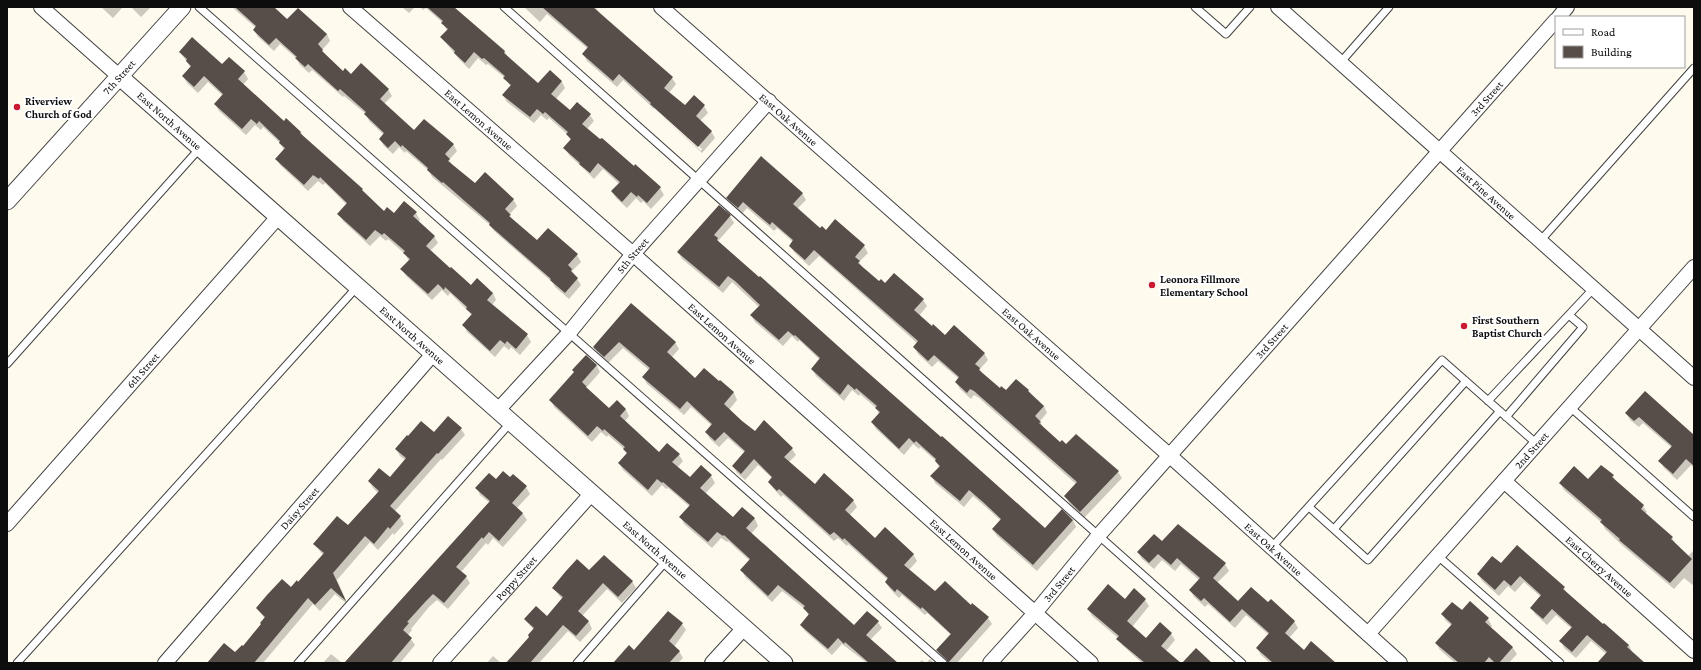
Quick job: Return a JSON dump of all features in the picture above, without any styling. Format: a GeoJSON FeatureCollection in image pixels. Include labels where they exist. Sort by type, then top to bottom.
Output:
{"type":"FeatureCollection","features":[{"type":"Feature","properties":{"kind":"street","name":"East North Avenue"},"geometry":{"type":"LineString","coordinates":[[41,7],[784,663]]}},
{"type":"Feature","properties":{"kind":"street","name":"7th Street"},"geometry":{"type":"LineString","coordinates":[[7,201],[182,7]]}},
{"type":"Feature","properties":{"kind":"street","name":"East Lemon Avenue"},"geometry":{"type":"LineString","coordinates":[[350,7],[633,254],[1091,663]]}},
{"type":"Feature","properties":{"kind":"street","name":"East Oak Avenue"},"geometry":{"type":"LineString","coordinates":[[661,7],[1169,455],[1400,663]]}},
{"type":"Feature","properties":{"kind":"street","name":"East Pine Avenue"},"geometry":{"type":"LineString","coordinates":[[1278,7],[1694,378]]}},
{"type":"Feature","properties":{"kind":"street"},"geometry":{"type":"LineString","coordinates":[[1559,16],[1567,7]]}},
{"type":"Feature","properties":{"kind":"street","name":"3rd Street"},"geometry":{"type":"LineString","coordinates":[[990,663],[1035,613],[1099,535],[1169,455],[1555,21]]}},
{"type":"Feature","properties":{"kind":"street","name":"5th Street"},"geometry":{"type":"LineString","coordinates":[[498,410],[569,333],[633,254],[769,101]]}},
{"type":"Feature","properties":{"kind":"street","name":"6th Street"},"geometry":{"type":"LineString","coordinates":[[7,524],[278,217]]}},
{"type":"Feature","properties":{"kind":"street","name":"2nd Street"},"geometry":{"type":"LineString","coordinates":[[1368,634],[1694,267]]}},
{"type":"Feature","properties":{"kind":"street","name":"Daisy Street"},"geometry":{"type":"LineString","coordinates":[[165,663],[433,354]]}},
{"type":"Feature","properties":{"kind":"street","name":"East Cherry Avenue"},"geometry":{"type":"LineString","coordinates":[[1504,481],[1694,651]]}},
{"type":"Feature","properties":{"kind":"street","name":"Poppy Street"},"geometry":{"type":"LineString","coordinates":[[440,663],[592,493]]}},
{"type":"Feature","properties":{"kind":"street"},"geometry":{"type":"LineString","coordinates":[[712,663],[744,628]]}},
{"type":"Feature","properties":{"kind":"lane"},"geometry":{"type":"LineString","coordinates":[[199,7],[943,663]]}},
{"type":"Feature","properties":{"kind":"lane"},"geometry":{"type":"LineString","coordinates":[[504,7],[1242,663]]}},
{"type":"Feature","properties":{"kind":"lane"},"geometry":{"type":"LineString","coordinates":[[1195,7],[1226,34],[1250,7]]}},
{"type":"Feature","properties":{"kind":"lane"},"geometry":{"type":"LineString","coordinates":[[1340,63],[1390,7]]}},
{"type":"Feature","properties":{"kind":"lane"},"geometry":{"type":"LineString","coordinates":[[1541,240],[1694,68]]}},
{"type":"Feature","properties":{"kind":"lane"},"geometry":{"type":"LineString","coordinates":[[7,364],[201,148]]}},
{"type":"Feature","properties":{"kind":"lane"},"geometry":{"type":"LineString","coordinates":[[17,663],[357,287]]}},
{"type":"Feature","properties":{"kind":"lane"},"geometry":{"type":"LineString","coordinates":[[1488,401],[1594,288]]}},
{"type":"Feature","properties":{"kind":"lane"},"geometry":{"type":"LineString","coordinates":[[1309,507],[1368,560],[1583,327],[1569,315]]}},
{"type":"Feature","properties":{"kind":"lane"},"geometry":{"type":"LineString","coordinates":[[1272,547],[1442,360],[1537,444]]}},
{"type":"Feature","properties":{"kind":"lane"},"geometry":{"type":"LineString","coordinates":[[1334,529],[1466,381]]}},
{"type":"Feature","properties":{"kind":"lane"},"geometry":{"type":"LineString","coordinates":[[1570,407],[1694,517]]}},
{"type":"Feature","properties":{"kind":"lane"},"geometry":{"type":"LineString","coordinates":[[298,663],[511,422]]}},
{"type":"Feature","properties":{"kind":"lane"},"geometry":{"type":"LineString","coordinates":[[1438,556],[1560,663]]}},
{"type":"Feature","properties":{"kind":"lane"},"geometry":{"type":"LineString","coordinates":[[577,663],[667,560]]}},
{"type":"Feature","properties":{"kind":"building"},"geometry":{"type":"Polygon","coordinates":[[[235,7],[274,7],[287,19],[298,8],[327,34],[318,44],[323,50],[322,51],[343,71],[345,68],[351,74],[361,63],[389,89],[380,99],[414,130],[424,119],[454,144],[445,154],[450,159],[448,161],[475,183],[485,172],[514,199],[505,209],[511,215],[509,216],[537,240],[548,228],[578,254],[568,265],[572,269],[571,271],[578,278],[565,293],[489,225],[490,223],[427,170],[428,168],[402,145],[401,147],[395,141],[388,148],[379,139],[384,133],[364,114],[366,112],[340,89],[338,91],[308,64],[305,67],[295,58],[297,57],[276,38],[269,45],[253,30],[256,26],[235,7]]]}},
{"type":"Feature","properties":{"kind":"building"},"geometry":{"type":"Polygon","coordinates":[[[427,7],[454,7],[505,51],[504,53],[538,83],[550,70],[562,81],[551,94],[570,110],[577,102],[591,114],[582,124],[600,139],[602,138],[634,166],[635,164],[661,187],[647,203],[638,195],[637,197],[631,192],[622,202],[611,191],[620,182],[598,163],[590,173],[563,148],[571,139],[566,134],[568,132],[545,112],[543,114],[537,109],[530,117],[502,95],[511,85],[503,78],[505,76],[484,58],[482,59],[474,52],[465,63],[454,53],[455,51],[440,37],[448,29],[441,23],[443,21],[427,7]]]}},
{"type":"Feature","properties":{"kind":"building"},"geometry":{"type":"Polygon","coordinates":[[[542,7],[593,7],[673,77],[664,88],[685,105],[694,95],[705,105],[696,116],[712,131],[698,147],[619,74],[613,81],[582,54],[588,47],[542,7]]]}},
{"type":"Feature","properties":{"kind":"building"},"geometry":{"type":"Polygon","coordinates":[[[192,37],[222,64],[229,57],[245,71],[238,79],[284,121],[286,118],[301,132],[300,133],[363,189],[362,190],[384,211],[387,207],[394,213],[404,201],[417,212],[413,216],[435,236],[426,246],[471,285],[477,278],[493,293],[487,300],[528,334],[516,349],[507,341],[505,344],[500,340],[490,351],[462,325],[472,314],[466,309],[467,307],[445,287],[444,290],[438,284],[428,294],[400,269],[410,259],[403,253],[405,251],[384,233],[382,235],[375,230],[366,240],[337,214],[347,203],[320,177],[319,179],[313,175],[304,185],[275,159],[285,148],[279,143],[280,141],[259,121],[257,124],[251,119],[242,129],[214,104],[223,94],[204,76],[194,87],[182,76],[191,66],[186,61],[187,59],[179,52],[192,37]]]}},
{"type":"Feature","properties":{"kind":"building"},"geometry":{"type":"Polygon","coordinates":[[[761,156],[803,193],[793,204],[820,228],[822,226],[826,230],[835,219],[865,245],[855,257],[860,261],[858,263],[879,281],[881,279],[885,283],[894,273],[924,299],[914,310],[932,326],[933,324],[945,335],[954,325],[985,353],[975,364],[980,368],[979,370],[1000,388],[1001,386],[1006,390],[1016,379],[1029,390],[1028,391],[1044,406],[1035,416],[1041,422],[1039,423],[1060,442],[1062,440],[1066,444],[1076,434],[1119,471],[1080,512],[1064,496],[1077,482],[974,391],[970,389],[967,393],[955,382],[959,377],[934,355],[928,361],[913,347],[918,341],[814,250],[805,260],[789,246],[793,240],[772,222],[770,225],[743,202],[738,208],[726,198],[761,156]]]}},
{"type":"Feature","properties":{"kind":"building"},"geometry":{"type":"Polygon","coordinates":[[[719,205],[731,215],[714,235],[718,238],[717,240],[759,277],[760,276],[1045,528],[1062,509],[1073,520],[1033,565],[992,529],[1001,519],[983,502],[969,490],[960,501],[930,476],[940,466],[935,461],[936,459],[916,441],[914,443],[909,438],[899,449],[871,422],[880,412],[875,408],[877,406],[856,388],[855,390],[848,384],[840,395],[811,369],[820,358],[795,335],[794,336],[788,331],[779,340],[750,315],[760,305],[735,281],[728,276],[719,287],[677,252],[719,205]]]}},
{"type":"Feature","properties":{"kind":"building"},"geometry":{"type":"Polygon","coordinates":[[[631,303],[676,342],[667,352],[695,378],[704,368],[734,392],[724,404],[742,421],[755,431],[764,420],[793,448],[784,457],[815,484],[824,473],[854,500],[845,510],[875,538],[885,527],[914,554],[904,565],[935,591],[945,581],[971,605],[972,603],[989,617],[948,663],[946,659],[936,650],[951,634],[922,607],[921,609],[897,589],[895,592],[885,582],[888,578],[844,538],[843,540],[834,532],[830,535],[779,489],[777,491],[768,482],[772,477],[754,459],[741,474],[732,466],[745,451],[724,432],[715,441],[705,432],[712,424],[687,401],[680,409],[642,377],[650,368],[619,342],[604,357],[593,347],[631,303]]]}},
{"type":"Feature","properties":{"kind":"building"},"geometry":{"type":"Polygon","coordinates":[[[586,355],[597,365],[582,382],[586,387],[609,408],[617,400],[626,409],[620,416],[659,452],[667,443],[680,454],[672,462],[690,477],[701,465],[712,475],[700,488],[733,517],[742,507],[755,518],[746,528],[854,625],[867,611],[879,621],[866,635],[898,663],[869,663],[845,642],[844,644],[838,638],[828,649],[800,625],[809,614],[803,608],[805,606],[778,585],[768,596],[740,570],[750,559],[724,535],[723,536],[717,532],[708,542],[679,517],[690,505],[663,482],[662,483],[657,479],[648,490],[618,463],[627,453],[623,449],[625,447],[604,429],[603,431],[597,426],[588,436],[549,400],[574,372],[572,370],[586,355]]]}},
{"type":"Feature","properties":{"kind":"building"},"geometry":{"type":"Polygon","coordinates":[[[1645,391],[1694,435],[1694,466],[1686,459],[1673,474],[1658,461],[1672,446],[1639,417],[1634,421],[1625,413],[1645,391]]]}},
{"type":"Feature","properties":{"kind":"building"},"geometry":{"type":"Polygon","coordinates":[[[448,416],[462,428],[438,454],[437,453],[390,506],[401,516],[390,529],[388,527],[374,544],[365,536],[333,573],[346,601],[331,588],[315,605],[308,598],[254,663],[207,663],[224,643],[235,652],[242,645],[243,646],[265,617],[256,608],[267,595],[282,579],[291,587],[297,580],[298,582],[324,553],[313,544],[337,516],[348,525],[379,491],[368,481],[379,468],[390,477],[406,458],[395,449],[407,435],[408,436],[421,421],[434,432],[448,416]]]}},
{"type":"Feature","properties":{"kind":"building"},"geometry":{"type":"Polygon","coordinates":[[[1601,465],[1614,475],[1612,477],[1644,505],[1641,509],[1673,537],[1671,539],[1692,559],[1670,583],[1619,540],[1620,539],[1600,522],[1602,520],[1559,483],[1574,466],[1588,479],[1601,465]]]}},
{"type":"Feature","properties":{"kind":"building"},"geometry":{"type":"Polygon","coordinates":[[[503,471],[510,477],[513,474],[527,486],[512,503],[523,513],[499,541],[489,532],[483,539],[482,537],[456,567],[467,576],[444,603],[433,594],[407,622],[409,623],[403,630],[412,638],[391,663],[344,663],[490,501],[475,488],[489,473],[496,479],[503,471]]]}},
{"type":"Feature","properties":{"kind":"building"},"geometry":{"type":"Polygon","coordinates":[[[1178,524],[1226,563],[1213,578],[1238,601],[1251,587],[1268,602],[1271,599],[1295,621],[1285,633],[1304,650],[1311,641],[1336,663],[1273,663],[1256,648],[1269,633],[1242,609],[1230,622],[1204,598],[1201,601],[1189,590],[1200,578],[1177,558],[1171,565],[1158,554],[1149,563],[1137,552],[1154,534],[1162,541],[1178,524]]]}},
{"type":"Feature","properties":{"kind":"building"},"geometry":{"type":"Polygon","coordinates":[[[1517,545],[1565,587],[1563,589],[1629,645],[1627,647],[1645,663],[1597,663],[1607,652],[1587,635],[1572,652],[1559,641],[1572,627],[1552,609],[1543,619],[1530,608],[1541,595],[1520,576],[1511,586],[1504,580],[1495,590],[1477,574],[1492,556],[1501,563],[1517,545]]]}},
{"type":"Feature","properties":{"kind":"building"},"geometry":{"type":"Polygon","coordinates":[[[604,555],[633,581],[618,597],[603,583],[578,611],[589,621],[576,636],[563,625],[530,663],[506,663],[529,637],[528,635],[534,628],[524,619],[536,606],[547,616],[563,597],[552,588],[566,571],[577,559],[589,570],[604,555]]]}},
{"type":"Feature","properties":{"kind":"building"},"geometry":{"type":"Polygon","coordinates":[[[1108,584],[1125,599],[1134,588],[1146,599],[1127,621],[1146,638],[1160,622],[1172,633],[1161,646],[1181,663],[1145,663],[1116,639],[1119,636],[1087,609],[1108,584]]]}},
{"type":"Feature","properties":{"kind":"building"},"geometry":{"type":"Polygon","coordinates":[[[1470,601],[1489,618],[1485,622],[1513,647],[1499,663],[1495,663],[1489,657],[1484,663],[1459,663],[1435,643],[1452,624],[1441,614],[1452,602],[1462,610],[1470,601]]]}},
{"type":"Feature","properties":{"kind":"building"},"geometry":{"type":"Polygon","coordinates":[[[668,611],[683,623],[669,641],[680,651],[669,663],[613,663],[629,645],[634,650],[668,611]]]}},
{"type":"Feature","properties":{"kind":"building"},"geometry":{"type":"Polygon","coordinates":[[[1196,648],[1212,663],[1182,663],[1196,648]]]}},
{"type":"Feature","properties":{"kind":"place","name":"Riverview Church of God"},"geometry":{"type":"Point","coordinates":[17,107]}},
{"type":"Feature","properties":{"kind":"place","name":"Leonora Fillmore Elementary School"},"geometry":{"type":"Point","coordinates":[1152,285]}},
{"type":"Feature","properties":{"kind":"place","name":"First Southern Baptist Church"},"geometry":{"type":"Point","coordinates":[1464,326]}}]}
